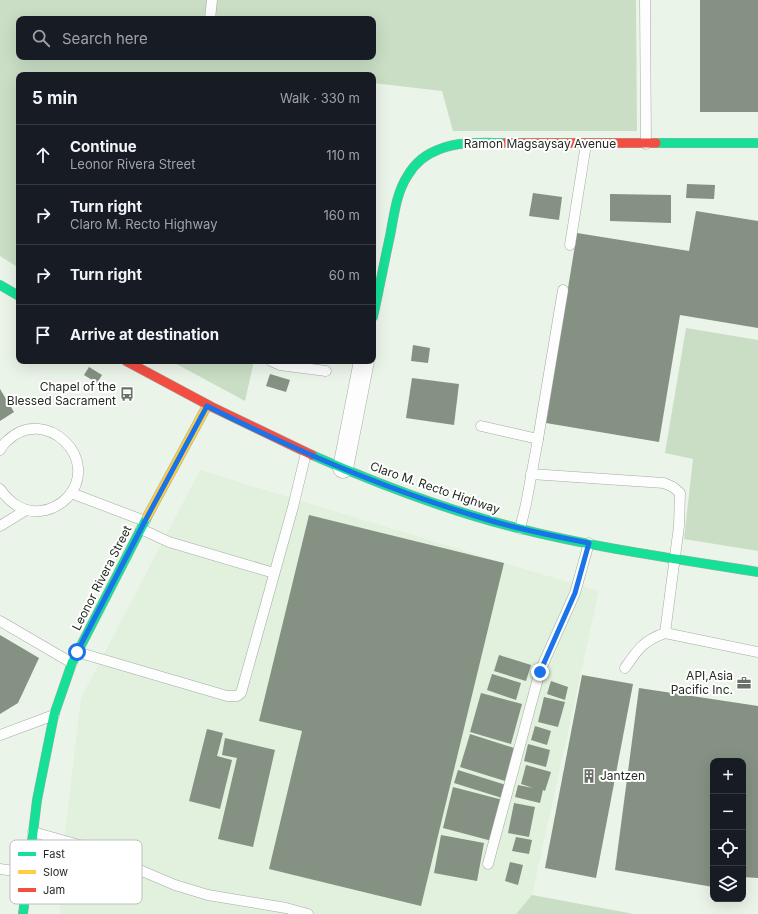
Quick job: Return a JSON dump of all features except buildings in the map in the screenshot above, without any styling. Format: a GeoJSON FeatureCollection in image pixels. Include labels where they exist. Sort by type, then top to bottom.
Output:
{"type":"FeatureCollection","features":[{"type":"Feature","properties":{"kind":"street","name":"Ramon Magsaysay Avenue"},"geometry":{"type":"LineString","coordinates":[[376,302],[401,186],[417,162],[432,152],[450,145],[467,143],[758,143]]}},
{"type":"Feature","properties":{"kind":"street"},"geometry":{"type":"LineString","coordinates":[[0,285],[16,294]]}},
{"type":"Feature","properties":{"kind":"street","name":"Claro M. Recto Highway"},"geometry":{"type":"LineString","coordinates":[[131,364],[207,406],[268,436],[398,491],[520,529],[589,543],[758,572]]}},
{"type":"Feature","properties":{"kind":"street"},"geometry":{"type":"LineString","coordinates":[[343,468],[363,364]]}},
{"type":"Feature","properties":{"kind":"street","name":"Leonor Rivera Street"},"geometry":{"type":"LineString","coordinates":[[32,840],[37,800],[54,715],[72,663],[143,525],[207,406]]}},
{"type":"Feature","properties":{"kind":"street","name":"Leonor Rivera Street"},"geometry":{"type":"LineString","coordinates":[[23,914],[24,904]]}},
{"type":"Feature","properties":{"kind":"lane"},"geometry":{"type":"LineString","coordinates":[[210,16],[212,0]]}},
{"type":"Feature","properties":{"kind":"lane"},"geometry":{"type":"LineString","coordinates":[[644,0],[646,144]]}},
{"type":"Feature","properties":{"kind":"lane"},"geometry":{"type":"LineString","coordinates":[[570,245],[586,144]]}},
{"type":"Feature","properties":{"kind":"lane"},"geometry":{"type":"LineString","coordinates":[[520,529],[538,439],[563,290]]}},
{"type":"Feature","properties":{"kind":"lane"},"geometry":{"type":"LineString","coordinates":[[278,364],[326,371]]}},
{"type":"Feature","properties":{"kind":"lane"},"geometry":{"type":"LineString","coordinates":[[481,426],[538,439]]}},
{"type":"Feature","properties":{"kind":"lane"},"geometry":{"type":"LineString","coordinates":[[0,450],[7,440],[18,433],[31,429],[44,429],[57,434],[68,443],[75,454],[78,467],[77,481],[71,493],[63,502],[52,508],[39,511],[26,510],[15,505],[0,489]]}},
{"type":"Feature","properties":{"kind":"lane"},"geometry":{"type":"LineString","coordinates":[[77,652],[227,696],[237,696],[241,693],[293,507],[306,453]]}},
{"type":"Feature","properties":{"kind":"lane"},"geometry":{"type":"LineString","coordinates":[[531,474],[664,483],[673,487],[680,493],[680,526],[665,633]]}},
{"type":"Feature","properties":{"kind":"lane"},"geometry":{"type":"LineString","coordinates":[[71,493],[143,525],[169,542],[274,573]]}},
{"type":"Feature","properties":{"kind":"lane"},"geometry":{"type":"LineString","coordinates":[[0,526],[26,510]]}},
{"type":"Feature","properties":{"kind":"lane"},"geometry":{"type":"LineString","coordinates":[[488,864],[540,672],[575,593],[589,543]]}},
{"type":"Feature","properties":{"kind":"lane"},"geometry":{"type":"LineString","coordinates":[[0,621],[72,663]]}},
{"type":"Feature","properties":{"kind":"lane"},"geometry":{"type":"LineString","coordinates":[[625,668],[639,648],[653,638],[665,633],[758,652]]}},
{"type":"Feature","properties":{"kind":"lane"},"geometry":{"type":"LineString","coordinates":[[0,735],[54,715]]}},
{"type":"Feature","properties":{"kind":"lane"},"geometry":{"type":"LineString","coordinates":[[33,832],[62,840]]}},
{"type":"Feature","properties":{"kind":"lane"},"geometry":{"type":"LineString","coordinates":[[0,869],[10,870]]}},
{"type":"Feature","properties":{"kind":"lane"},"geometry":{"type":"LineString","coordinates":[[142,871],[175,885],[208,895],[286,908],[308,914]]}},
{"type":"Feature","properties":{"kind":"shaded area"},"geometry":{"type":"Polygon","coordinates":[[[0,0],[636,0],[637,131],[453,131],[442,91],[376,83],[376,72],[16,72],[16,266],[0,256],[0,0]]]}},
{"type":"Feature","properties":{"kind":"shaded area"},"geometry":{"type":"Polygon","coordinates":[[[686,328],[758,340],[758,551],[684,539],[693,459],[665,453],[686,328]]]}},
{"type":"Feature","properties":{"kind":"shaded area"},"geometry":{"type":"Polygon","coordinates":[[[177,364],[253,364],[245,401],[177,364]]]}},
{"type":"Feature","properties":{"kind":"shaded area"},"geometry":{"type":"Polygon","coordinates":[[[200,470],[599,591],[532,895],[516,914],[61,914],[60,904],[142,904],[142,840],[64,840],[81,698],[200,470]]]}},
{"type":"Feature","properties":{"kind":"shaded area"},"geometry":{"type":"Polygon","coordinates":[[[532,895],[634,914],[516,914],[532,895]]]}},
{"type":"Feature","properties":{"kind":"traffic: fast"},"geometry":{"type":"LineString","coordinates":[[376,303],[396,205],[404,182],[411,171],[426,156],[448,146],[473,143],[506,143]]}},
{"type":"Feature","properties":{"kind":"traffic: fast"},"geometry":{"type":"LineString","coordinates":[[656,143],[758,143]]}},
{"type":"Feature","properties":{"kind":"traffic: fast"},"geometry":{"type":"LineString","coordinates":[[0,285],[16,294]]}},
{"type":"Feature","properties":{"kind":"traffic: fast"},"geometry":{"type":"LineString","coordinates":[[312,455],[438,505],[517,528],[667,558],[758,572]]}},
{"type":"Feature","properties":{"kind":"traffic: fast"},"geometry":{"type":"LineString","coordinates":[[32,840],[37,800],[54,715],[72,663],[147,517]]}},
{"type":"Feature","properties":{"kind":"traffic: fast"},"geometry":{"type":"LineString","coordinates":[[23,914],[24,904]]}},
{"type":"Feature","properties":{"kind":"traffic: slow"},"geometry":{"type":"LineString","coordinates":[[147,517],[207,406]]}},
{"type":"Feature","properties":{"kind":"traffic: jam"},"geometry":{"type":"LineString","coordinates":[[506,143],[656,143]]}},
{"type":"Feature","properties":{"kind":"traffic: jam"},"geometry":{"type":"LineString","coordinates":[[132,364],[212,407],[312,455]]}},
{"type":"Feature","properties":{"kind":"place","name":"Chapel of the Blessed Sacrament"},"geometry":{"type":"Point","coordinates":[127,394]}},
{"type":"Feature","properties":{"kind":"place","name":"API,Asia Pacific Inc."},"geometry":{"type":"Point","coordinates":[744,683]}},
{"type":"Feature","properties":{"kind":"place","name":"Jantzen"},"geometry":{"type":"Point","coordinates":[589,776]}},
{"type":"Feature","properties":{"kind":"route"},"geometry":{"type":"LineString","coordinates":[[77,652],[207,406],[268,436],[398,491],[520,529],[589,543],[575,593],[540,672]]}}]}
